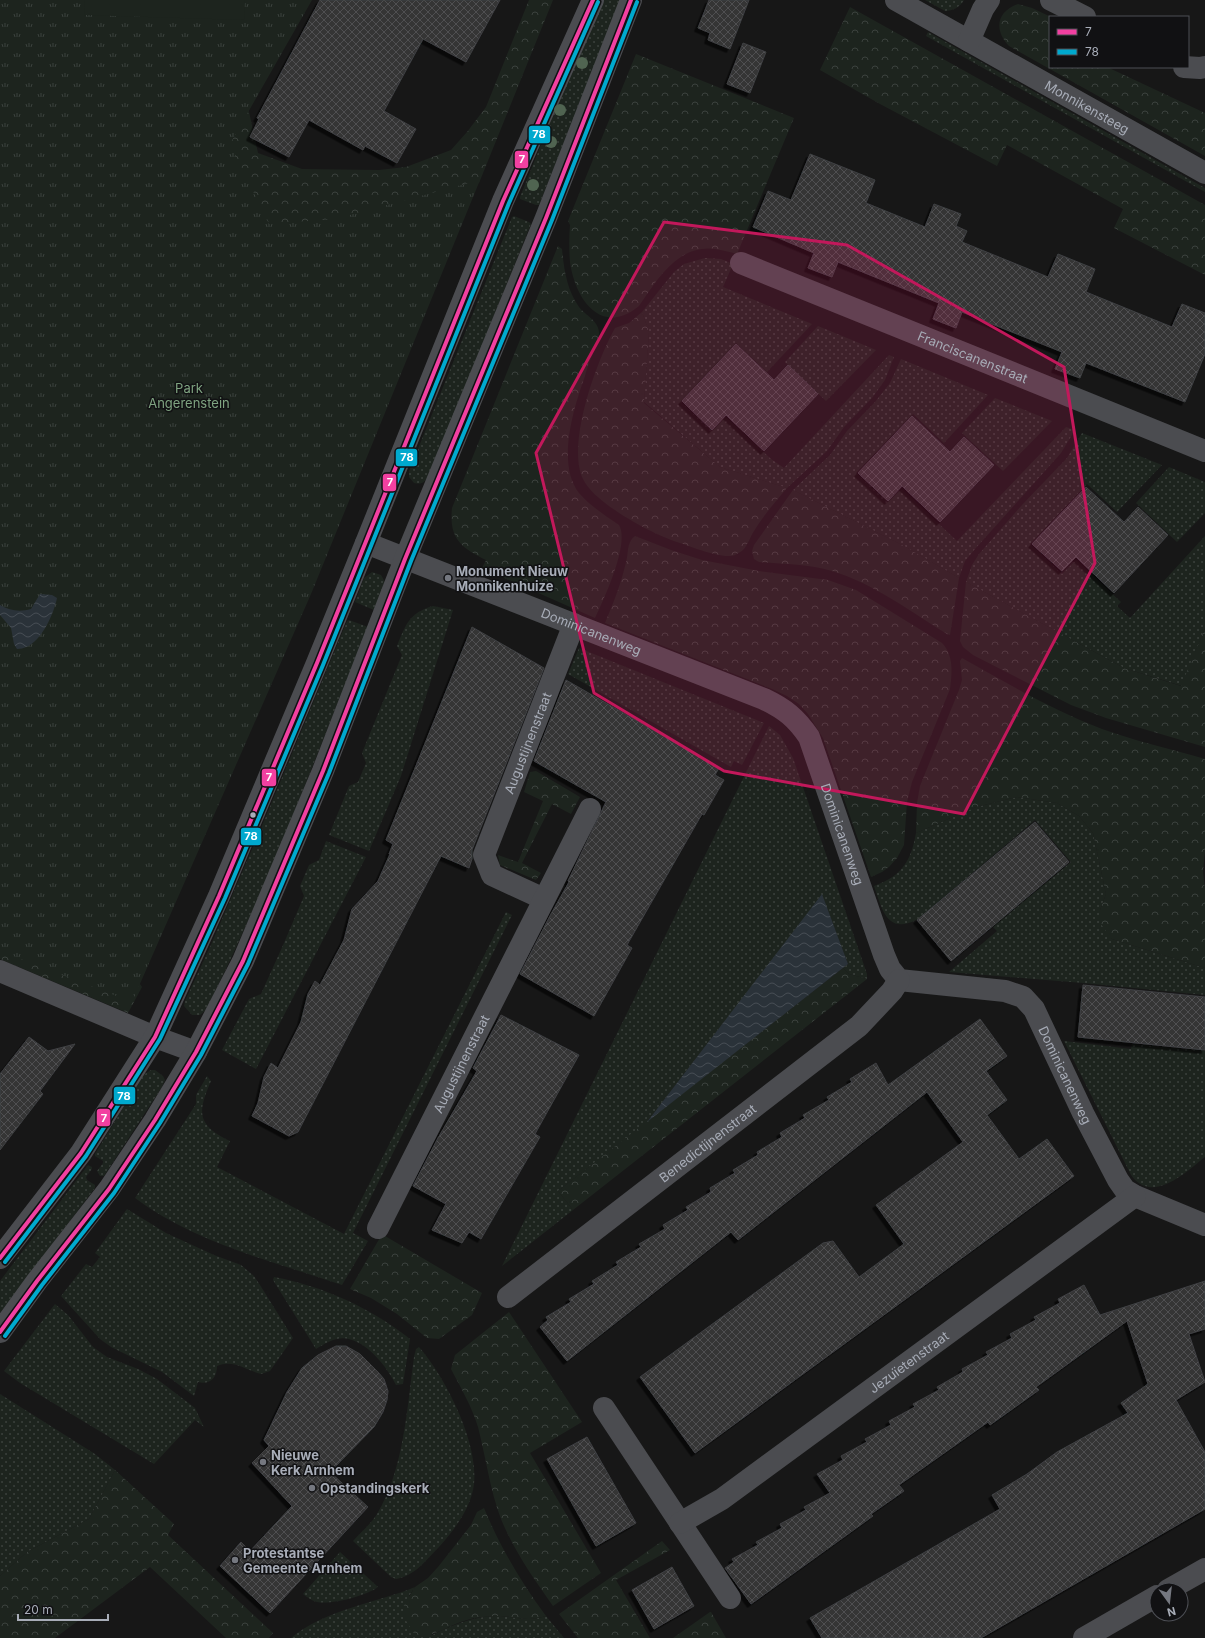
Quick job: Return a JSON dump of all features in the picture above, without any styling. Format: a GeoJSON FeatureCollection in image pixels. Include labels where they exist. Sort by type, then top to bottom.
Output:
{"type":"FeatureCollection","features":[{"type":"Feature","properties":{"kind":"street"},"geometry":{"type":"LineString","coordinates":[[0,1258],[81,1153],[155,1037],[222,889],[366,543],[503,201],[593,0]]}},
{"type":"Feature","properties":{"kind":"street"},"geometry":{"type":"LineString","coordinates":[[0,1332],[109,1189],[156,1120],[196,1052],[243,961],[323,771],[405,559],[546,218],[631,0]]}},
{"type":"Feature","properties":{"kind":"street","name":"Monnikensteeg"},"geometry":{"type":"LineString","coordinates":[[896,0],[1205,173]]}},
{"type":"Feature","properties":{"kind":"street"},"geometry":{"type":"LineString","coordinates":[[969,41],[983,9],[989,0]]}},
{"type":"Feature","properties":{"kind":"street"},"geometry":{"type":"LineString","coordinates":[[1051,0],[1083,16]]}},
{"type":"Feature","properties":{"kind":"street"},"geometry":{"type":"LineString","coordinates":[[1189,67],[1205,67]]}},
{"type":"Feature","properties":{"kind":"street","name":"Franciscanenstraat"},"geometry":{"type":"LineString","coordinates":[[741,263],[1205,451]]}},
{"type":"Feature","properties":{"kind":"street","name":"Dominicanenweg"},"geometry":{"type":"LineString","coordinates":[[366,543],[764,699],[779,706],[790,714],[809,737],[890,969],[899,980],[1005,991],[1023,997],[1034,1009],[1083,1113],[1118,1180],[1126,1190],[1135,1196],[1205,1225]]}},
{"type":"Feature","properties":{"kind":"street","name":"Augustijnenstraat"},"geometry":{"type":"LineString","coordinates":[[544,899],[492,875],[484,855],[574,624]]}},
{"type":"Feature","properties":{"kind":"street","name":"Augustijnenstraat"},"geometry":{"type":"LineString","coordinates":[[378,1228],[590,808]]}},
{"type":"Feature","properties":{"kind":"street"},"geometry":{"type":"LineString","coordinates":[[0,971],[155,1037],[196,1052]]}},
{"type":"Feature","properties":{"kind":"street","name":"Benedictijnenstraat"},"geometry":{"type":"LineString","coordinates":[[508,1297],[859,1026],[892,990],[899,980]]}},
{"type":"Feature","properties":{"kind":"street","name":"Jezuïetenstraat"},"geometry":{"type":"LineString","coordinates":[[680,1523],[722,1499],[1135,1196]]}},
{"type":"Feature","properties":{"kind":"street"},"geometry":{"type":"LineString","coordinates":[[604,1408],[730,1598]]}},
{"type":"Feature","properties":{"kind":"street"},"geometry":{"type":"LineString","coordinates":[[1182,1582],[1205,1569]]}},
{"type":"Feature","properties":{"kind":"street"},"geometry":{"type":"LineString","coordinates":[[1084,1638],[1149,1601]]}},
{"type":"Feature","properties":{"kind":"highlighted area"},"geometry":{"type":"Polygon","coordinates":[[[664,222],[847,245],[1064,367],[1095,563],[964,814],[724,771],[594,693],[536,453],[664,222]]]}},
{"type":"Feature","properties":{"kind":"green space","name":"Park Angerenstein"},"geometry":{"type":"Polygon","coordinates":[[[0,0],[312,0],[230,144],[269,224],[335,219],[480,180],[311,594],[132,1002],[0,951],[0,0]]]}},
{"type":"Feature","properties":{"kind":"green space"},"geometry":{"type":"Polygon","coordinates":[[[85,0],[245,0],[244,20],[84,15],[85,0]]]}},
{"type":"Feature","properties":{"kind":"green space"},"geometry":{"type":"Polygon","coordinates":[[[529,0],[553,0],[479,183],[283,236],[249,231],[69,27],[246,98],[258,153],[302,169],[379,170],[406,167],[451,150],[467,132],[486,107],[529,0]]]}},
{"type":"Feature","properties":{"kind":"green space"},"geometry":{"type":"Polygon","coordinates":[[[599,0],[621,0],[539,205],[536,205],[520,199],[520,197],[599,0]]]}},
{"type":"Feature","properties":{"kind":"green space"},"geometry":{"type":"Polygon","coordinates":[[[925,0],[964,0],[956,8],[945,11],[925,0]]]}},
{"type":"Feature","properties":{"kind":"green space"},"geometry":{"type":"Polygon","coordinates":[[[1018,4],[1032,8],[1049,16],[1049,68],[1109,68],[1205,113],[1205,156],[1009,46],[1004,40],[999,28],[1002,17],[1011,7],[1018,4]]]}},
{"type":"Feature","properties":{"kind":"green space"},"geometry":{"type":"Polygon","coordinates":[[[850,7],[1205,205],[1205,275],[1114,228],[1123,209],[1007,145],[997,166],[880,104],[820,70],[850,7]]]}},
{"type":"Feature","properties":{"kind":"green space"},"geometry":{"type":"Polygon","coordinates":[[[928,32],[1205,188],[1205,192],[926,36],[928,32]]]}},
{"type":"Feature","properties":{"kind":"green space"},"geometry":{"type":"Polygon","coordinates":[[[636,54],[794,118],[737,254],[715,249],[702,249],[690,252],[679,258],[661,275],[639,306],[625,315],[613,317],[602,315],[592,310],[578,289],[570,262],[570,225],[568,221],[636,54]]]}},
{"type":"Feature","properties":{"kind":"green space"},"geometry":{"type":"Polygon","coordinates":[[[514,216],[531,224],[429,476],[426,480],[419,484],[414,483],[409,477],[409,471],[512,217],[514,216]]]}},
{"type":"Feature","properties":{"kind":"green space"},"geometry":{"type":"Polygon","coordinates":[[[558,246],[562,249],[565,272],[572,294],[579,307],[597,325],[599,333],[576,403],[569,435],[569,467],[572,481],[583,498],[619,525],[621,533],[619,557],[595,618],[482,568],[486,560],[463,546],[458,540],[452,527],[452,508],[558,246]]]}},
{"type":"Feature","properties":{"kind":"green space"},"geometry":{"type":"Polygon","coordinates":[[[705,258],[721,259],[733,264],[723,287],[812,324],[767,372],[736,343],[681,402],[712,431],[726,417],[771,459],[784,468],[889,355],[894,357],[885,380],[872,398],[844,427],[827,451],[787,488],[720,467],[644,402],[649,332],[642,312],[674,272],[684,264],[705,258]]]}},
{"type":"Feature","properties":{"kind":"green space"},"geometry":{"type":"Polygon","coordinates":[[[642,312],[649,332],[644,403],[720,467],[787,488],[761,520],[745,548],[735,555],[723,556],[706,552],[666,538],[639,525],[599,498],[589,488],[583,479],[579,464],[578,445],[581,424],[592,381],[615,328],[629,323],[642,312]]]}},
{"type":"Feature","properties":{"kind":"green space"},"geometry":{"type":"Polygon","coordinates":[[[818,326],[876,350],[826,401],[785,362],[818,326]]]}},
{"type":"Feature","properties":{"kind":"green space"},"geometry":{"type":"Polygon","coordinates":[[[901,359],[988,395],[944,443],[913,414],[856,473],[888,502],[902,489],[957,541],[1066,427],[1075,430],[1061,453],[965,561],[959,578],[904,546],[793,490],[830,455],[847,431],[875,402],[890,383],[901,359]]]}},
{"type":"Feature","properties":{"kind":"green space"},"geometry":{"type":"Polygon","coordinates":[[[995,398],[1052,421],[1003,471],[962,433],[995,398]]]}},
{"type":"Feature","properties":{"kind":"green space"},"geometry":{"type":"Polygon","coordinates":[[[1082,433],[1162,465],[1117,512],[1087,484],[1030,544],[1062,574],[1076,560],[1121,602],[1117,606],[1130,618],[1205,536],[1205,628],[1182,686],[1124,668],[966,582],[972,565],[979,554],[1022,505],[1067,458],[1082,433]]]}},
{"type":"Feature","properties":{"kind":"green space"},"geometry":{"type":"Polygon","coordinates":[[[1169,467],[1205,482],[1205,513],[1177,542],[1136,503],[1169,467]]]}},
{"type":"Feature","properties":{"kind":"green space"},"geometry":{"type":"Polygon","coordinates":[[[793,490],[904,546],[959,578],[950,635],[877,590],[847,576],[814,567],[759,562],[754,559],[752,551],[754,545],[793,490]]]}},
{"type":"Feature","properties":{"kind":"green space"},"geometry":{"type":"Polygon","coordinates":[[[635,536],[702,560],[759,571],[828,580],[856,590],[942,643],[946,648],[949,653],[951,664],[950,689],[912,782],[907,802],[904,845],[897,858],[889,867],[871,877],[823,738],[808,714],[799,704],[772,689],[605,623],[620,583],[630,543],[635,536]]]}},
{"type":"Feature","properties":{"kind":"green space"},"geometry":{"type":"Polygon","coordinates":[[[372,572],[381,575],[385,582],[374,610],[355,602],[364,578],[372,572]]]}},
{"type":"Feature","properties":{"kind":"green space"},"geometry":{"type":"Polygon","coordinates":[[[966,582],[1124,668],[1181,686],[1205,628],[1205,747],[1106,718],[1071,705],[973,655],[963,647],[960,641],[966,582]]]}},
{"type":"Feature","properties":{"kind":"green space"},"geometry":{"type":"Polygon","coordinates":[[[433,606],[453,610],[401,776],[369,851],[329,835],[349,786],[358,782],[366,763],[362,753],[402,655],[397,646],[403,631],[413,616],[433,606]]]}},
{"type":"Feature","properties":{"kind":"green space"},"geometry":{"type":"Polygon","coordinates":[[[349,620],[368,627],[291,820],[229,963],[206,1010],[200,1015],[192,1015],[184,1006],[185,1001],[210,947],[347,621],[349,620]]]}},
{"type":"Feature","properties":{"kind":"green space"},"geometry":{"type":"Polygon","coordinates":[[[579,648],[764,723],[742,765],[734,761],[731,767],[568,674],[579,648]]]}},
{"type":"Feature","properties":{"kind":"green space"},"geometry":{"type":"Polygon","coordinates":[[[962,658],[1031,696],[1084,722],[1127,737],[1205,759],[1205,850],[1203,872],[1205,889],[1205,968],[1112,939],[1100,923],[1100,910],[1106,894],[1093,833],[1079,816],[1057,803],[1017,797],[976,807],[916,833],[917,803],[920,786],[959,690],[962,680],[960,661],[962,658]]]}},
{"type":"Feature","properties":{"kind":"green space"},"geometry":{"type":"Polygon","coordinates":[[[769,726],[780,735],[793,758],[867,974],[867,979],[849,974],[843,968],[848,964],[822,895],[647,1122],[558,1191],[573,1210],[502,1266],[769,726]]]}},
{"type":"Feature","properties":{"kind":"green space"},"geometry":{"type":"Polygon","coordinates":[[[536,771],[580,797],[571,814],[552,804],[522,863],[541,873],[536,880],[500,865],[498,855],[518,862],[543,801],[524,792],[530,772],[536,771]]]}},
{"type":"Feature","properties":{"kind":"green space"},"geometry":{"type":"Polygon","coordinates":[[[1017,797],[1057,803],[1079,816],[1093,833],[1106,894],[1100,910],[1112,939],[1205,968],[1205,995],[949,972],[997,931],[993,927],[1071,862],[1035,820],[918,919],[908,923],[899,924],[887,918],[874,886],[892,877],[904,866],[911,852],[916,833],[976,807],[1017,797]]]}},
{"type":"Feature","properties":{"kind":"green space"},"geometry":{"type":"Polygon","coordinates":[[[326,841],[366,857],[256,1069],[222,1050],[249,999],[261,994],[304,896],[300,886],[309,865],[319,860],[326,841]]]}},
{"type":"Feature","properties":{"kind":"green space"},"geometry":{"type":"Polygon","coordinates":[[[0,883],[138,981],[142,987],[128,1013],[0,959],[0,883]]]}},
{"type":"Feature","properties":{"kind":"green space"},"geometry":{"type":"Polygon","coordinates":[[[506,912],[512,915],[353,1233],[368,1241],[342,1285],[262,1259],[208,1239],[158,1214],[135,1198],[196,1104],[196,1095],[207,1076],[211,1081],[203,1102],[203,1117],[211,1129],[230,1141],[217,1167],[344,1234],[506,912]]]}},
{"type":"Feature","properties":{"kind":"green space"},"geometry":{"type":"Polygon","coordinates":[[[843,968],[849,974],[867,979],[573,1210],[558,1191],[843,968]]]}},
{"type":"Feature","properties":{"kind":"green space"},"geometry":{"type":"Polygon","coordinates":[[[1064,1041],[1131,1049],[1132,1044],[1205,1051],[1205,1157],[1181,1176],[1162,1186],[1144,1186],[1135,1180],[1064,1041]]]}},
{"type":"Feature","properties":{"kind":"green space"},"geometry":{"type":"Polygon","coordinates":[[[151,1070],[155,1070],[163,1076],[165,1080],[162,1087],[104,1176],[100,1176],[97,1171],[103,1161],[95,1156],[95,1154],[143,1075],[151,1070]]]}},
{"type":"Feature","properties":{"kind":"green space"},"geometry":{"type":"Polygon","coordinates":[[[88,1165],[92,1167],[92,1169],[86,1177],[87,1180],[95,1185],[95,1188],[0,1313],[0,1281],[88,1165]]]}},
{"type":"Feature","properties":{"kind":"green space"},"geometry":{"type":"Polygon","coordinates":[[[127,1209],[166,1233],[214,1255],[241,1265],[254,1276],[293,1338],[270,1371],[261,1374],[234,1364],[223,1364],[217,1366],[216,1374],[212,1380],[202,1383],[198,1382],[194,1396],[162,1372],[111,1347],[100,1339],[61,1296],[86,1264],[92,1267],[100,1257],[95,1253],[127,1209]]]}},
{"type":"Feature","properties":{"kind":"green space"},"geometry":{"type":"Polygon","coordinates":[[[381,1236],[385,1236],[482,1293],[472,1315],[439,1339],[427,1338],[397,1314],[371,1298],[350,1289],[381,1236]]]}},
{"type":"Feature","properties":{"kind":"green space"},"geometry":{"type":"Polygon","coordinates":[[[274,1277],[310,1286],[346,1300],[363,1308],[410,1339],[403,1384],[396,1385],[388,1371],[377,1357],[364,1346],[349,1339],[340,1338],[324,1344],[316,1349],[273,1280],[274,1277]]]}},
{"type":"Feature","properties":{"kind":"green space"},"geometry":{"type":"Polygon","coordinates":[[[55,1304],[68,1315],[93,1347],[107,1357],[138,1369],[157,1379],[195,1408],[204,1427],[195,1420],[154,1464],[20,1383],[4,1371],[55,1304]]]}},
{"type":"Feature","properties":{"kind":"green space"},"geometry":{"type":"Polygon","coordinates":[[[509,1312],[582,1422],[530,1453],[601,1573],[553,1606],[518,1553],[506,1531],[494,1497],[476,1420],[451,1369],[455,1355],[509,1312]]]}},
{"type":"Feature","properties":{"kind":"green space"},"geometry":{"type":"Polygon","coordinates":[[[419,1347],[440,1377],[460,1414],[472,1454],[474,1473],[473,1490],[468,1506],[445,1541],[415,1571],[409,1575],[396,1579],[391,1577],[353,1541],[375,1518],[393,1478],[403,1438],[414,1357],[416,1349],[419,1347]]]}},
{"type":"Feature","properties":{"kind":"green space"},"geometry":{"type":"Polygon","coordinates":[[[0,1394],[95,1454],[115,1470],[89,1519],[27,1552],[0,1576],[0,1394]]]}},
{"type":"Feature","properties":{"kind":"green space"},"geometry":{"type":"Polygon","coordinates":[[[115,1470],[174,1524],[168,1535],[273,1633],[269,1638],[226,1638],[150,1567],[55,1638],[0,1638],[0,1576],[27,1552],[89,1519],[115,1470]]]}},
{"type":"Feature","properties":{"kind":"green space"},"geometry":{"type":"Polygon","coordinates":[[[484,1508],[497,1537],[512,1564],[546,1616],[534,1619],[500,1616],[479,1617],[460,1622],[429,1635],[415,1635],[405,1619],[403,1607],[415,1587],[428,1578],[438,1567],[471,1525],[477,1512],[484,1508]]]}},
{"type":"Feature","properties":{"kind":"green space"},"geometry":{"type":"Polygon","coordinates":[[[662,1541],[670,1550],[616,1580],[650,1638],[578,1638],[559,1614],[662,1541]]]}},
{"type":"Feature","properties":{"kind":"green space"},"geometry":{"type":"Polygon","coordinates":[[[340,1552],[378,1587],[365,1594],[339,1601],[323,1603],[310,1599],[303,1594],[340,1552]]]}},
{"type":"Feature","properties":{"kind":"green space"},"geometry":{"type":"Polygon","coordinates":[[[415,1587],[409,1596],[432,1635],[456,1624],[482,1617],[500,1616],[534,1619],[546,1616],[564,1638],[291,1638],[304,1628],[319,1620],[415,1587]]]}},
{"type":"Feature","properties":{"kind":"green space"},"geometry":{"type":"Polygon","coordinates":[[[710,1612],[726,1638],[673,1638],[710,1612]]]}},
{"type":"Feature","properties":{"kind":"water"},"geometry":{"type":"Polygon","coordinates":[[[40,594],[52,595],[57,598],[50,619],[42,633],[32,644],[17,649],[14,644],[11,628],[0,615],[0,605],[8,609],[15,610],[31,609],[40,594]]]}},
{"type":"Feature","properties":{"kind":"water"},"geometry":{"type":"Polygon","coordinates":[[[822,894],[848,964],[647,1122],[822,894]]]}},
{"type":"Feature","properties":{"kind":"building"},"geometry":{"type":"Polygon","coordinates":[[[320,0],[500,0],[466,62],[423,39],[384,111],[416,129],[397,163],[365,146],[363,150],[309,120],[289,157],[250,137],[259,119],[257,118],[320,0]]]}},
{"type":"Feature","properties":{"kind":"building"},"geometry":{"type":"Polygon","coordinates":[[[709,0],[749,0],[730,49],[708,40],[710,33],[698,28],[709,0]]]}},
{"type":"Feature","properties":{"kind":"building"},"geometry":{"type":"Polygon","coordinates":[[[743,43],[766,52],[750,93],[727,84],[743,43]]]}},
{"type":"Feature","properties":{"kind":"building"},"geometry":{"type":"Polygon","coordinates":[[[810,154],[875,180],[866,203],[925,227],[934,204],[961,214],[956,226],[967,231],[962,242],[1048,277],[1058,254],[1095,269],[1086,292],[1172,327],[1182,304],[1205,313],[1205,354],[1185,402],[1086,363],[1080,378],[1055,369],[1062,352],[962,312],[956,328],[933,319],[939,303],[838,262],[832,277],[808,268],[814,253],[753,227],[768,191],[791,200],[810,154]]]}},
{"type":"Feature","properties":{"kind":"building"},"geometry":{"type":"Polygon","coordinates":[[[736,344],[774,380],[788,365],[818,394],[764,451],[726,415],[712,430],[682,401],[736,344]]]}},
{"type":"Feature","properties":{"kind":"building"},"geometry":{"type":"Polygon","coordinates":[[[912,416],[950,452],[964,437],[994,465],[940,522],[902,486],[888,501],[858,473],[912,416]]]}},
{"type":"Feature","properties":{"kind":"building"},"geometry":{"type":"Polygon","coordinates":[[[1086,487],[1124,522],[1138,507],[1168,535],[1114,593],[1076,557],[1062,571],[1032,544],[1086,487]]]}},
{"type":"Feature","properties":{"kind":"building"},"geometry":{"type":"Polygon","coordinates":[[[472,627],[544,668],[472,850],[472,859],[469,868],[441,856],[298,1132],[289,1136],[252,1116],[258,1103],[264,1077],[271,1063],[278,1068],[301,1022],[308,994],[315,981],[320,985],[344,940],[352,909],[378,881],[393,844],[386,840],[472,627]]]}},
{"type":"Feature","properties":{"kind":"building"},"geometry":{"type":"Polygon","coordinates":[[[566,680],[719,768],[715,775],[724,780],[704,815],[702,814],[627,945],[632,948],[594,1016],[520,974],[569,882],[568,881],[606,802],[534,761],[566,680]]]}},
{"type":"Feature","properties":{"kind":"building"},"geometry":{"type":"Polygon","coordinates":[[[1035,822],[1069,862],[951,961],[917,920],[1035,822]]]}},
{"type":"Feature","properties":{"kind":"building"},"geometry":{"type":"Polygon","coordinates":[[[1083,985],[1205,997],[1205,1050],[1078,1037],[1083,985]]]}},
{"type":"Feature","properties":{"kind":"building"},"geometry":{"type":"Polygon","coordinates":[[[501,1015],[579,1055],[535,1134],[540,1137],[481,1239],[469,1232],[462,1243],[432,1230],[446,1204],[413,1186],[438,1138],[477,1071],[473,1068],[501,1015]]]}},
{"type":"Feature","properties":{"kind":"building"},"geometry":{"type":"Polygon","coordinates":[[[980,1019],[1007,1056],[986,1071],[1007,1100],[987,1115],[1019,1159],[1047,1139],[1074,1176],[695,1453],[640,1377],[823,1243],[833,1241],[859,1277],[904,1244],[876,1205],[963,1142],[927,1092],[738,1240],[731,1232],[567,1361],[540,1327],[548,1320],[546,1317],[571,1302],[569,1299],[594,1284],[592,1281],[618,1265],[616,1262],[641,1247],[639,1244],[665,1229],[663,1225],[688,1210],[686,1207],[711,1192],[710,1188],[735,1173],[733,1170],[758,1155],[757,1152],[782,1137],[780,1133],[805,1118],[803,1115],[829,1100],[827,1097],[852,1082],[850,1079],[876,1063],[888,1085],[980,1019]]]}},
{"type":"Feature","properties":{"kind":"building"},"geometry":{"type":"Polygon","coordinates":[[[29,1037],[48,1051],[75,1044],[40,1091],[43,1094],[0,1150],[0,1074],[29,1037]]]}},
{"type":"Feature","properties":{"kind":"building"},"geometry":{"type":"Polygon","coordinates":[[[1205,1281],[1205,1329],[1189,1334],[1205,1382],[1176,1400],[1205,1452],[1205,1509],[981,1638],[822,1638],[810,1618],[1000,1509],[992,1495],[1027,1474],[1057,1452],[1128,1413],[1121,1403],[1148,1384],[1127,1321],[1036,1387],[1039,1390],[990,1425],[988,1422],[899,1485],[904,1491],[871,1514],[873,1516],[751,1604],[725,1568],[734,1562],[732,1559],[758,1545],[756,1542],[782,1528],[780,1524],[806,1510],[804,1507],[830,1493],[817,1474],[843,1460],[841,1456],[867,1442],[865,1439],[891,1425],[889,1421],[915,1407],[913,1404],[939,1390],[937,1387],[963,1372],[962,1369],[988,1355],[986,1352],[1012,1338],[1010,1334],[1036,1320],[1034,1317],[1060,1303],[1058,1299],[1084,1285],[1100,1315],[1205,1281]]]}},
{"type":"Feature","properties":{"kind":"building","name":"Opstandingskerk"},"geometry":{"type":"Polygon","coordinates":[[[336,1346],[346,1346],[360,1354],[384,1379],[388,1391],[383,1412],[374,1427],[330,1472],[368,1507],[270,1613],[220,1566],[241,1542],[250,1551],[292,1506],[252,1463],[269,1446],[264,1440],[287,1392],[302,1368],[318,1355],[336,1346]]]}},
{"type":"Feature","properties":{"kind":"building"},"geometry":{"type":"Polygon","coordinates":[[[587,1437],[636,1523],[596,1546],[547,1459],[587,1437]]]}},
{"type":"Feature","properties":{"kind":"building"},"geometry":{"type":"Polygon","coordinates":[[[672,1567],[694,1606],[654,1629],[632,1590],[672,1567]]]}},
{"type":"Feature","properties":{"kind":"transit line","name":"7"},"geometry":{"type":"LineString","coordinates":[[0,1258],[81,1153],[155,1037],[219,896],[317,663],[503,201],[593,0]]}},
{"type":"Feature","properties":{"kind":"transit line","name":"7"},"geometry":{"type":"LineString","coordinates":[[0,1332],[37,1281],[109,1189],[155,1120],[196,1052],[243,961],[323,771],[405,559],[546,218],[631,0]]}},
{"type":"Feature","properties":{"kind":"transit line","name":"78"},"geometry":{"type":"LineString","coordinates":[[5,1262],[86,1156],[160,1039],[225,898],[323,665],[509,203],[598,2]]}},
{"type":"Feature","properties":{"kind":"transit line","name":"78"},"geometry":{"type":"LineString","coordinates":[[5,1336],[42,1285],[114,1193],[160,1123],[201,1055],[248,964],[329,773],[411,561],[552,220],[637,2]]}},
{"type":"Feature","properties":{"kind":"place","name":"Monument Nieuw Monnikenhuize"},"geometry":{"type":"Point","coordinates":[448,578]}},
{"type":"Feature","properties":{"kind":"place","name":"Nieuwe Kerk Arnhem"},"geometry":{"type":"Point","coordinates":[263,1462]}},
{"type":"Feature","properties":{"kind":"place","name":"Opstandingskerk"},"geometry":{"type":"Point","coordinates":[312,1488]}},
{"type":"Feature","properties":{"kind":"place","name":"Protestantse Gemeente Arnhem"},"geometry":{"type":"Point","coordinates":[235,1560]}}]}
